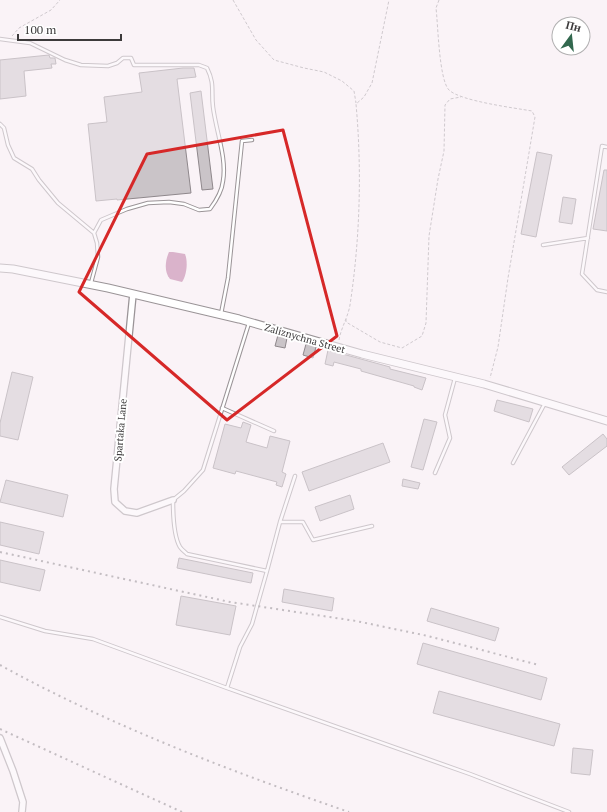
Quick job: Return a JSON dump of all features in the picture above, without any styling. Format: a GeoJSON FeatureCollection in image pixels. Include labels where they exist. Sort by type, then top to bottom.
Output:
{"type":"FeatureCollection","features":[{"type":"Feature","properties":{"kind":"street","name":"Zaliznychna Street"},"geometry":{"type":"LineString","coordinates":[[0,268],[13,269],[133,294],[250,322],[455,378],[484,384],[607,421]]}},
{"type":"Feature","properties":{"kind":"street","name":"Spartaka Lane"},"geometry":{"type":"LineString","coordinates":[[133,294],[114,489],[115,502],[125,511],[137,513],[173,500]]}},
{"type":"Feature","properties":{"kind":"street"},"geometry":{"type":"LineString","coordinates":[[0,738],[23,802],[22,812]]}},
{"type":"Feature","properties":{"kind":"lane"},"geometry":{"type":"LineString","coordinates":[[0,38],[30,43],[65,60],[81,65],[108,66],[117,63],[123,58],[131,58],[134,64],[199,65],[207,68],[212,78],[213,107],[224,171],[223,183],[216,201],[210,209],[199,210],[184,204],[169,202],[148,203],[127,209],[100,220],[94,233]]}},
{"type":"Feature","properties":{"kind":"lane"},"geometry":{"type":"LineString","coordinates":[[0,124],[4,128],[8,145],[14,158],[32,169],[39,180],[58,202],[94,233],[97,243],[98,257],[91,285]]}},
{"type":"Feature","properties":{"kind":"lane"},"geometry":{"type":"LineString","coordinates":[[220,315],[228,278],[242,141],[252,140]]}},
{"type":"Feature","properties":{"kind":"lane"},"geometry":{"type":"LineString","coordinates":[[607,146],[602,146],[582,274],[597,290],[607,292]]}},
{"type":"Feature","properties":{"kind":"lane"},"geometry":{"type":"LineString","coordinates":[[543,245],[588,238]]}},
{"type":"Feature","properties":{"kind":"lane"},"geometry":{"type":"LineString","coordinates":[[250,322],[203,470],[184,491],[173,500],[174,517],[180,547],[187,554],[267,571]]}},
{"type":"Feature","properties":{"kind":"lane"},"geometry":{"type":"LineString","coordinates":[[435,473],[450,438],[445,415],[455,378]]}},
{"type":"Feature","properties":{"kind":"lane"},"geometry":{"type":"LineString","coordinates":[[513,463],[545,402]]}},
{"type":"Feature","properties":{"kind":"lane"},"geometry":{"type":"LineString","coordinates":[[222,408],[274,431]]}},
{"type":"Feature","properties":{"kind":"lane"},"geometry":{"type":"LineString","coordinates":[[227,688],[240,648],[252,624],[280,522],[295,476]]}},
{"type":"Feature","properties":{"kind":"lane"},"geometry":{"type":"LineString","coordinates":[[280,522],[304,522],[313,540],[372,526]]}},
{"type":"Feature","properties":{"kind":"lane"},"geometry":{"type":"LineString","coordinates":[[0,617],[44,631],[93,639],[470,774],[569,812]]}},
{"type":"Feature","properties":{"kind":"path"},"geometry":{"type":"LineString","coordinates":[[8,39],[19,28],[50,10],[60,0]]}},
{"type":"Feature","properties":{"kind":"path"},"geometry":{"type":"LineString","coordinates":[[233,0],[256,40],[274,60],[324,72],[342,81],[354,91],[360,145],[360,186],[352,286],[349,307],[338,338],[339,347]]}},
{"type":"Feature","properties":{"kind":"path"},"geometry":{"type":"LineString","coordinates":[[356,104],[364,97],[372,83],[389,0]]}},
{"type":"Feature","properties":{"kind":"path"},"geometry":{"type":"LineString","coordinates":[[439,0],[436,8],[441,64],[444,81],[449,90],[462,97],[532,111],[535,116],[498,347],[490,377],[484,384]]}},
{"type":"Feature","properties":{"kind":"path"},"geometry":{"type":"LineString","coordinates":[[346,317],[346,322],[351,326],[380,342],[402,348],[422,336],[426,323],[429,236],[438,178],[444,151],[445,105],[450,99],[462,97]]}},
{"type":"Feature","properties":{"kind":"highlighted area"},"geometry":{"type":"Polygon","coordinates":[[[283,130],[337,336],[227,420],[79,292],[147,154],[283,130]]]}},
{"type":"Feature","properties":{"kind":"shaded area"},"geometry":{"type":"Polygon","coordinates":[[[169,252],[185,254],[186,268],[185,276],[182,282],[170,279],[168,276],[166,266],[169,252]]]}},
{"type":"Feature","properties":{"kind":"building"},"geometry":{"type":"Polygon","coordinates":[[[49,55],[50,58],[55,58],[56,64],[51,64],[52,68],[24,71],[26,96],[0,99],[0,60],[49,55]]]}},
{"type":"Feature","properties":{"kind":"building"},"geometry":{"type":"Polygon","coordinates":[[[194,68],[196,77],[177,79],[191,193],[96,201],[88,124],[107,122],[104,97],[142,92],[139,73],[194,68]]]}},
{"type":"Feature","properties":{"kind":"building"},"geometry":{"type":"Polygon","coordinates":[[[201,91],[213,189],[202,190],[190,93],[201,91]]]}},
{"type":"Feature","properties":{"kind":"building"},"geometry":{"type":"Polygon","coordinates":[[[537,152],[552,155],[536,237],[521,234],[537,152]]]}},
{"type":"Feature","properties":{"kind":"building"},"geometry":{"type":"Polygon","coordinates":[[[604,170],[607,170],[607,231],[593,229],[604,170]]]}},
{"type":"Feature","properties":{"kind":"building"},"geometry":{"type":"Polygon","coordinates":[[[563,197],[576,199],[572,224],[559,222],[563,197]]]}},
{"type":"Feature","properties":{"kind":"building"},"geometry":{"type":"Polygon","coordinates":[[[278,335],[287,338],[285,348],[275,346],[278,335]]]}},
{"type":"Feature","properties":{"kind":"building"},"geometry":{"type":"Polygon","coordinates":[[[306,344],[316,347],[313,358],[303,355],[306,344]]]}},
{"type":"Feature","properties":{"kind":"building"},"geometry":{"type":"Polygon","coordinates":[[[328,350],[390,367],[390,369],[426,378],[422,390],[414,386],[361,371],[361,369],[334,362],[333,366],[325,364],[328,350]]]}},
{"type":"Feature","properties":{"kind":"building"},"geometry":{"type":"Polygon","coordinates":[[[12,372],[33,377],[18,440],[0,436],[0,423],[12,372]]]}},
{"type":"Feature","properties":{"kind":"building"},"geometry":{"type":"Polygon","coordinates":[[[497,400],[533,409],[529,422],[494,411],[497,400]]]}},
{"type":"Feature","properties":{"kind":"building"},"geometry":{"type":"Polygon","coordinates":[[[424,419],[437,422],[423,470],[411,467],[424,419]]]}},
{"type":"Feature","properties":{"kind":"building"},"geometry":{"type":"Polygon","coordinates":[[[243,422],[251,425],[246,442],[267,448],[270,436],[290,441],[282,472],[286,474],[282,487],[276,485],[277,482],[236,471],[235,474],[213,468],[225,424],[241,428],[243,422]]]}},
{"type":"Feature","properties":{"kind":"building"},"geometry":{"type":"Polygon","coordinates":[[[603,434],[607,439],[607,446],[569,475],[562,467],[603,434]]]}},
{"type":"Feature","properties":{"kind":"building"},"geometry":{"type":"Polygon","coordinates":[[[383,443],[390,462],[309,491],[302,472],[383,443]]]}},
{"type":"Feature","properties":{"kind":"building"},"geometry":{"type":"Polygon","coordinates":[[[403,479],[420,483],[418,489],[402,486],[403,479]]]}},
{"type":"Feature","properties":{"kind":"building"},"geometry":{"type":"Polygon","coordinates":[[[6,480],[68,495],[63,517],[0,502],[6,480]]]}},
{"type":"Feature","properties":{"kind":"building"},"geometry":{"type":"Polygon","coordinates":[[[350,495],[354,509],[320,521],[315,507],[350,495]]]}},
{"type":"Feature","properties":{"kind":"building"},"geometry":{"type":"Polygon","coordinates":[[[0,522],[44,532],[39,554],[0,545],[0,522]]]}},
{"type":"Feature","properties":{"kind":"building"},"geometry":{"type":"Polygon","coordinates":[[[179,558],[253,573],[251,583],[177,568],[179,558]]]}},
{"type":"Feature","properties":{"kind":"building"},"geometry":{"type":"Polygon","coordinates":[[[0,560],[45,570],[40,591],[0,582],[0,560]]]}},
{"type":"Feature","properties":{"kind":"building"},"geometry":{"type":"Polygon","coordinates":[[[284,589],[334,598],[332,611],[282,602],[284,589]]]}},
{"type":"Feature","properties":{"kind":"building"},"geometry":{"type":"Polygon","coordinates":[[[181,596],[236,606],[230,635],[176,625],[181,596]]]}},
{"type":"Feature","properties":{"kind":"building"},"geometry":{"type":"Polygon","coordinates":[[[431,608],[499,628],[495,641],[427,621],[431,608]]]}},
{"type":"Feature","properties":{"kind":"building"},"geometry":{"type":"Polygon","coordinates":[[[423,643],[547,678],[541,700],[417,664],[423,643]]]}},
{"type":"Feature","properties":{"kind":"building"},"geometry":{"type":"Polygon","coordinates":[[[439,691],[560,724],[554,746],[433,713],[439,691]]]}},
{"type":"Feature","properties":{"kind":"building"},"geometry":{"type":"Polygon","coordinates":[[[573,748],[593,750],[590,775],[571,773],[573,748]]]}},
{"type":"Feature","properties":{"kind":"railway"},"geometry":{"type":"LineString","coordinates":[[0,552],[230,602],[356,621],[428,636],[539,665]]}},
{"type":"Feature","properties":{"kind":"railway"},"geometry":{"type":"LineString","coordinates":[[0,665],[128,728],[216,764],[349,812]]}},
{"type":"Feature","properties":{"kind":"railway"},"geometry":{"type":"LineString","coordinates":[[0,729],[182,812]]}}]}
